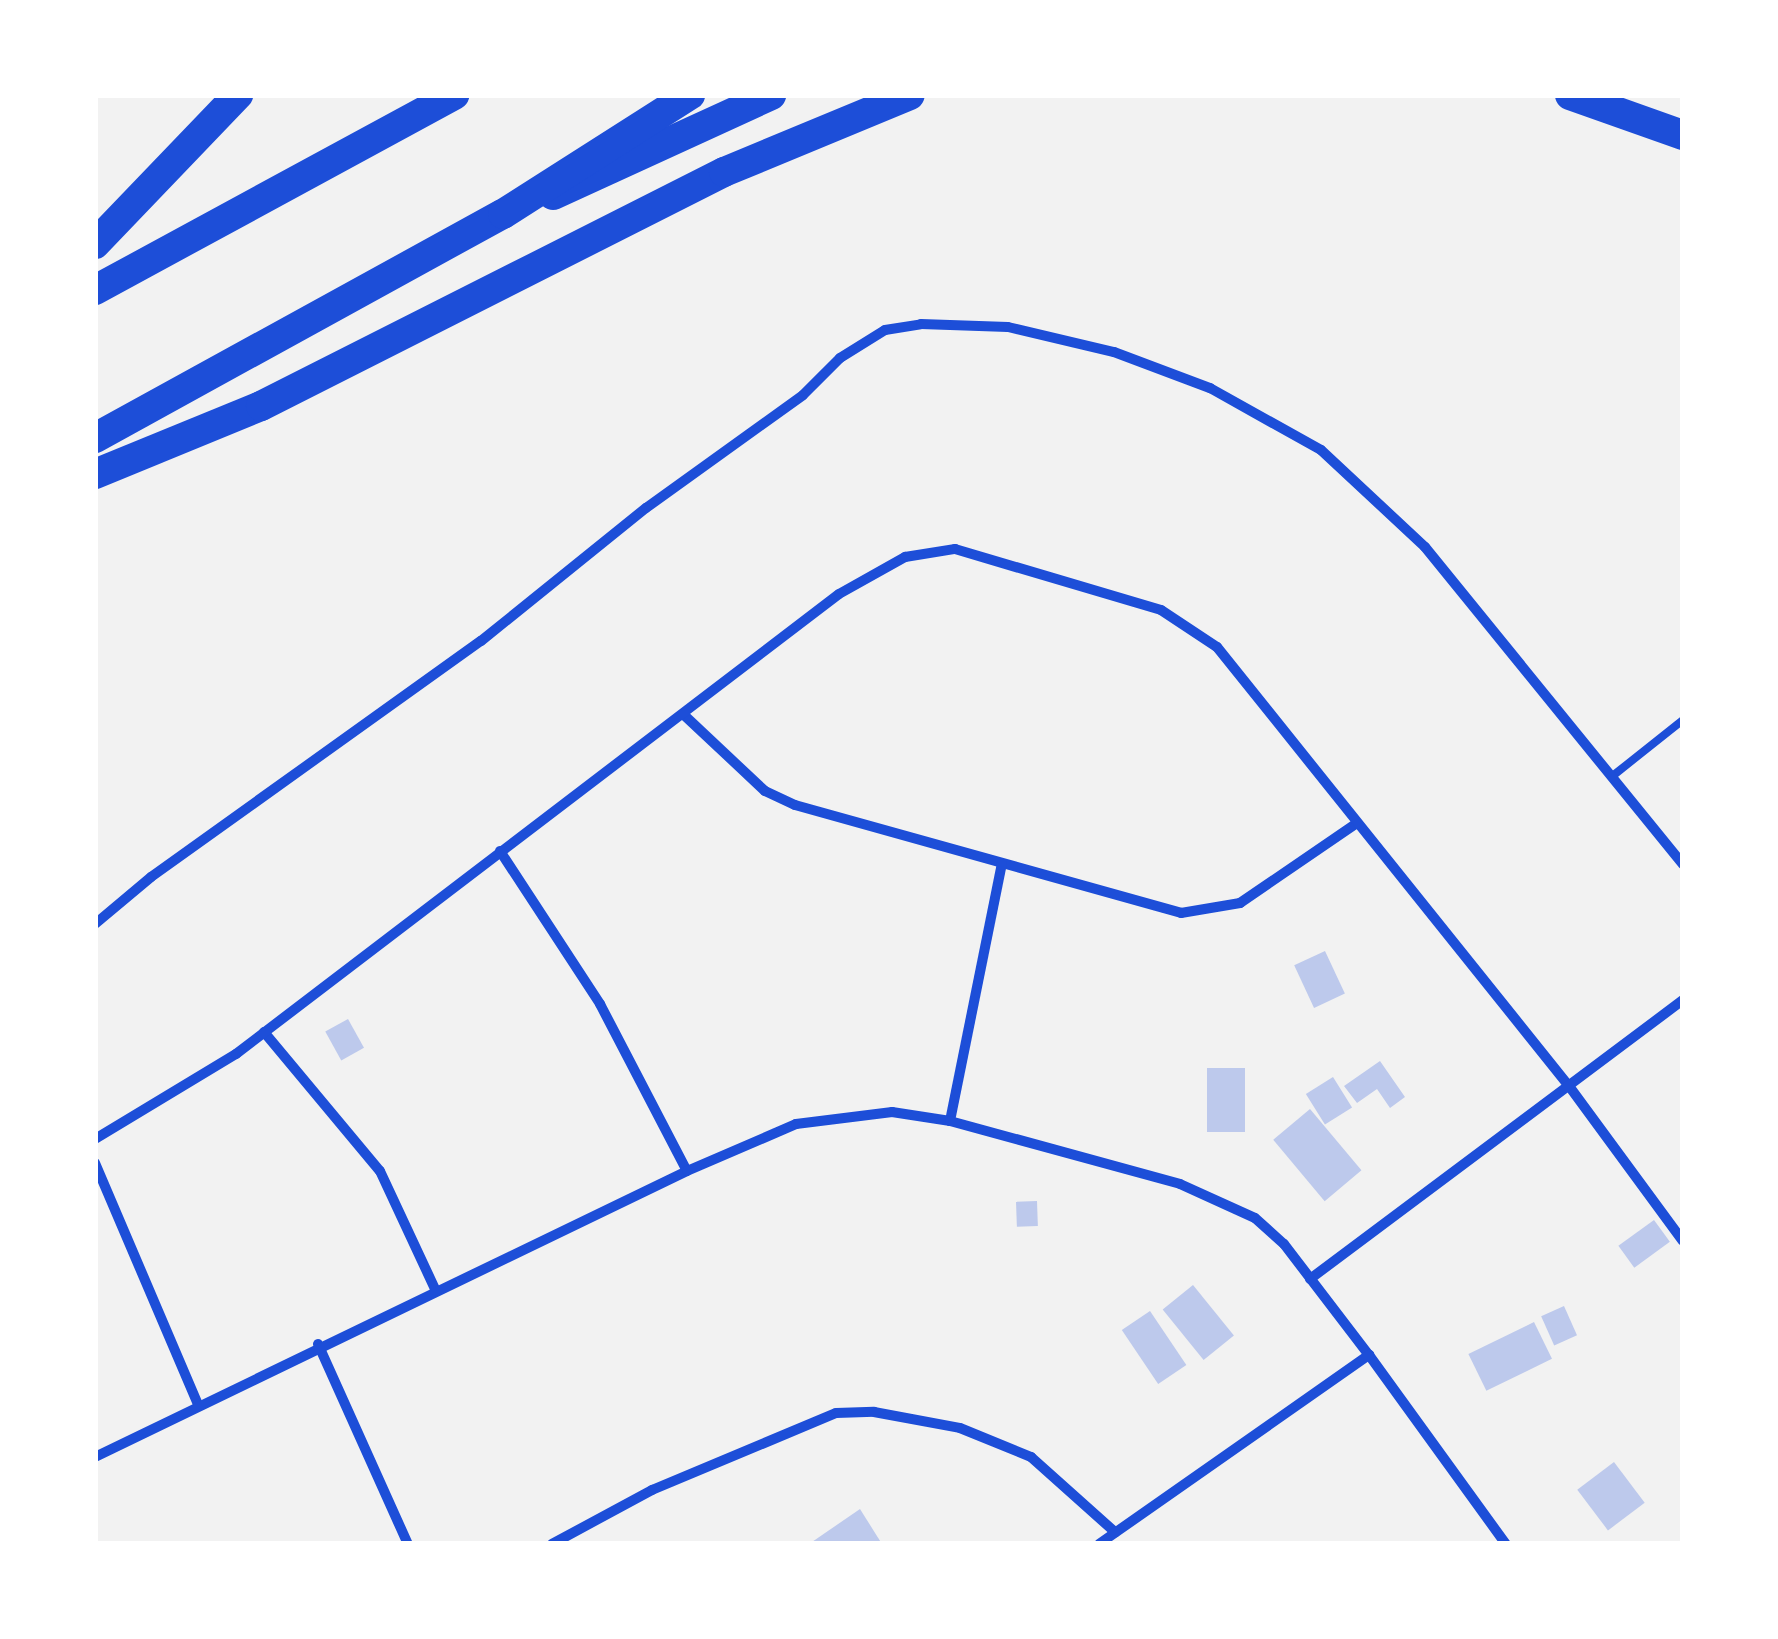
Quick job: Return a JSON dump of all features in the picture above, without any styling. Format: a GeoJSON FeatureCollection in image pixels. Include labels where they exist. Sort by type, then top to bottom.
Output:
{"type":"FeatureCollection","features":[{"type":"Feature","properties":{"kind":"highway"},"geometry":{"type":"LineString","coordinates":[[95,244],[238,95]]}},
{"type":"Feature","properties":{"kind":"highway"},"geometry":{"type":"LineString","coordinates":[[95,290],[454,95]]}},
{"type":"Feature","properties":{"kind":"highway"},"geometry":{"type":"LineString","coordinates":[[95,438],[504,214],[690,95]]}},
{"type":"Feature","properties":{"kind":"highway"},"geometry":{"type":"LineString","coordinates":[[504,214],[609,172],[771,95]]}},
{"type":"Feature","properties":{"kind":"highway"},"geometry":{"type":"LineString","coordinates":[[95,474],[261,406],[724,172],[910,95]]}},
{"type":"Feature","properties":{"kind":"highway"},"geometry":{"type":"LineString","coordinates":[[1570,95],[1683,136]]}},
{"type":"Feature","properties":{"kind":"street"},"geometry":{"type":"LineString","coordinates":[[95,924],[151,877],[481,641],[646,508],[803,395],[840,358],[885,330],[921,324],[1008,327],[1114,352],[1210,388],[1309,442],[1356,478],[1425,548],[1615,774],[1683,864]]}},
{"type":"Feature","properties":{"kind":"street"},"geometry":{"type":"LineString","coordinates":[[95,1139],[264,1032],[880,568],[928,551],[976,552],[1161,610],[1198,632],[1253,689],[1354,826],[1568,1086],[1683,1241]]}},
{"type":"Feature","properties":{"kind":"street"},"geometry":{"type":"LineString","coordinates":[[684,716],[765,790],[794,805],[1002,864],[1202,914],[1264,890],[1354,826]]}},
{"type":"Feature","properties":{"kind":"street"},"geometry":{"type":"LineString","coordinates":[[500,851],[600,1004],[687,1171]]}},
{"type":"Feature","properties":{"kind":"street"},"geometry":{"type":"LineString","coordinates":[[950,1121],[1002,864]]}},
{"type":"Feature","properties":{"kind":"street"},"geometry":{"type":"LineString","coordinates":[[1310,1280],[1683,1000]]}},
{"type":"Feature","properties":{"kind":"street"},"geometry":{"type":"LineString","coordinates":[[264,1032],[380,1171],[435,1289]]}},
{"type":"Feature","properties":{"kind":"street"},"geometry":{"type":"LineString","coordinates":[[95,1457],[318,1344],[687,1171],[796,1124],[844,1114],[950,1121],[1220,1198],[1284,1244],[1506,1544]]}},
{"type":"Feature","properties":{"kind":"street"},"geometry":{"type":"LineString","coordinates":[[95,1163],[198,1405]]}},
{"type":"Feature","properties":{"kind":"street"},"geometry":{"type":"LineString","coordinates":[[318,1344],[408,1544]]}},
{"type":"Feature","properties":{"kind":"street"},"geometry":{"type":"LineString","coordinates":[[1099,1544],[1370,1356]]}},
{"type":"Feature","properties":{"kind":"street"},"geometry":{"type":"LineString","coordinates":[[552,1544],[652,1490],[836,1413],[960,1428],[1031,1457],[1115,1532]]}},
{"type":"Feature","properties":{"kind":"lane"},"geometry":{"type":"LineString","coordinates":[[1615,774],[1683,720]]}},
{"type":"Feature","properties":{"kind":"building"},"geometry":{"type":"Polygon","coordinates":[[[1325,951],[1345,994],[1314,1008],[1294,965],[1325,951]]]}},
{"type":"Feature","properties":{"kind":"building"},"geometry":{"type":"Polygon","coordinates":[[[348,1019],[364,1048],[341,1060],[325,1032],[348,1019]]]}},
{"type":"Feature","properties":{"kind":"building"},"geometry":{"type":"Polygon","coordinates":[[[1380,1061],[1405,1097],[1390,1108],[1377,1089],[1357,1103],[1344,1086],[1380,1061]]]}},
{"type":"Feature","properties":{"kind":"building"},"geometry":{"type":"Polygon","coordinates":[[[1207,1068],[1245,1068],[1245,1132],[1207,1132],[1207,1068]]]}},
{"type":"Feature","properties":{"kind":"building"},"geometry":{"type":"Polygon","coordinates":[[[1333,1077],[1352,1108],[1325,1124],[1306,1094],[1333,1077]]]}},
{"type":"Feature","properties":{"kind":"building"},"geometry":{"type":"Polygon","coordinates":[[[1310,1109],[1361,1170],[1325,1201],[1273,1140],[1310,1109]]]}},
{"type":"Feature","properties":{"kind":"building"},"geometry":{"type":"Polygon","coordinates":[[[1037,1201],[1038,1226],[1017,1227],[1016,1202],[1037,1201]]]}},
{"type":"Feature","properties":{"kind":"building"},"geometry":{"type":"Polygon","coordinates":[[[1654,1220],[1670,1242],[1634,1268],[1618,1246],[1654,1220]]]}},
{"type":"Feature","properties":{"kind":"building"},"geometry":{"type":"Polygon","coordinates":[[[1193,1285],[1234,1336],[1204,1360],[1163,1310],[1193,1285]]]}},
{"type":"Feature","properties":{"kind":"building"},"geometry":{"type":"Polygon","coordinates":[[[1564,1306],[1577,1335],[1554,1345],[1541,1316],[1564,1306]]]}},
{"type":"Feature","properties":{"kind":"building"},"geometry":{"type":"Polygon","coordinates":[[[1150,1311],[1186,1365],[1158,1384],[1122,1330],[1150,1311]]]}},
{"type":"Feature","properties":{"kind":"building"},"geometry":{"type":"Polygon","coordinates":[[[1534,1322],[1552,1359],[1486,1391],[1468,1354],[1534,1322]]]}},
{"type":"Feature","properties":{"kind":"building"},"geometry":{"type":"Polygon","coordinates":[[[1614,1462],[1645,1503],[1608,1530],[1577,1490],[1614,1462]]]}},
{"type":"Feature","properties":{"kind":"building"},"geometry":{"type":"Polygon","coordinates":[[[860,1509],[882,1544],[809,1544],[860,1509]]]}}]}
